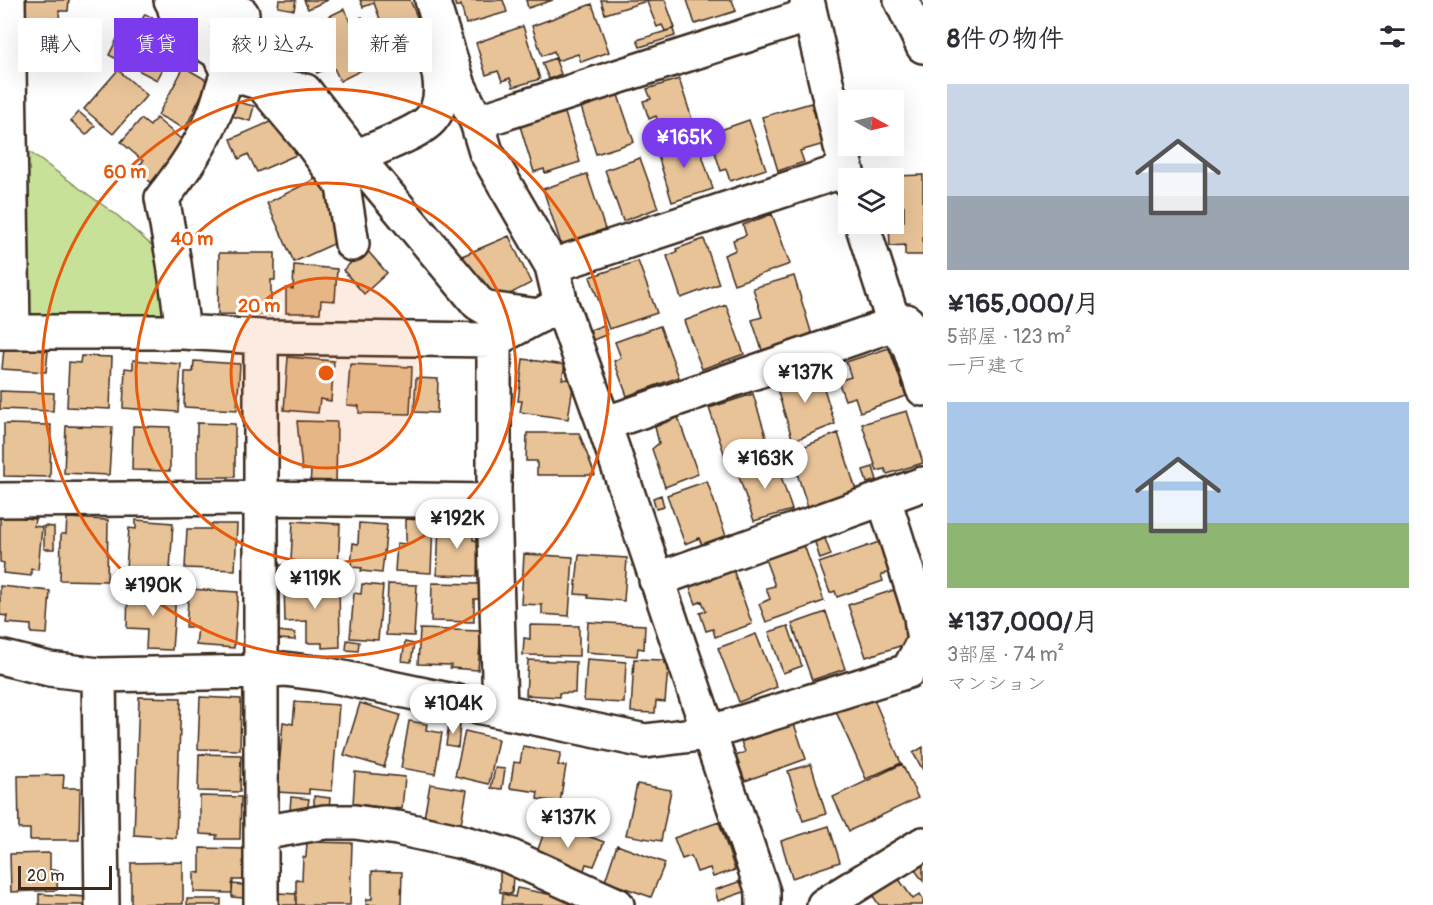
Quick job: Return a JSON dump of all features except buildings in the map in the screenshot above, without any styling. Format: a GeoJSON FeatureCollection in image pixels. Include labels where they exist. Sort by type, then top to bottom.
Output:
{"type":"FeatureCollection","features":[{"type":"Feature","properties":{"kind":"street"},"geometry":{"type":"LineString","coordinates":[[8,0],[6,332],[183,333],[261,337],[494,340],[550,310]]}},
{"type":"Feature","properties":{"kind":"street"},"geometry":{"type":"LineString","coordinates":[[432,0],[459,86],[477,122],[486,152],[552,266],[550,310],[604,424],[763,892],[763,905]]}},
{"type":"Feature","properties":{"kind":"street"},"geometry":{"type":"LineString","coordinates":[[901,0],[923,46]]}},
{"type":"Feature","properties":{"kind":"street"},"geometry":{"type":"LineString","coordinates":[[173,5],[193,37],[218,52],[228,73],[213,117],[199,146],[184,171],[162,198],[174,262],[183,333]]}},
{"type":"Feature","properties":{"kind":"street"},"geometry":{"type":"LineString","coordinates":[[173,5],[242,14]]}},
{"type":"Feature","properties":{"kind":"street"},"geometry":{"type":"LineString","coordinates":[[477,122],[808,8],[845,168]]}},
{"type":"Feature","properties":{"kind":"street"},"geometry":{"type":"LineString","coordinates":[[356,157],[414,131],[425,125],[436,114],[441,88],[437,64],[432,53]]}},
{"type":"Feature","properties":{"kind":"street"},"geometry":{"type":"LineString","coordinates":[[228,73],[261,83],[305,91],[356,157],[478,303],[488,309],[550,310]]}},
{"type":"Feature","properties":{"kind":"street"},"geometry":{"type":"LineString","coordinates":[[261,83],[309,140],[343,186],[352,244]]}},
{"type":"Feature","properties":{"kind":"street"},"geometry":{"type":"LineString","coordinates":[[552,266],[838,179]]}},
{"type":"Feature","properties":{"kind":"street"},"geometry":{"type":"LineString","coordinates":[[865,234],[894,324],[909,346],[923,389]]}},
{"type":"Feature","properties":{"kind":"street"},"geometry":{"type":"LineString","coordinates":[[604,424],[894,324],[906,321],[923,340]]}},
{"type":"Feature","properties":{"kind":"street"},"geometry":{"type":"LineString","coordinates":[[261,337],[261,905]]}},
{"type":"Feature","properties":{"kind":"street"},"geometry":{"type":"LineString","coordinates":[[494,340],[494,501],[500,710]]}},
{"type":"Feature","properties":{"kind":"street"},"geometry":{"type":"LineString","coordinates":[[657,580],[923,484]]}},
{"type":"Feature","properties":{"kind":"street"},"geometry":{"type":"LineString","coordinates":[[0,500],[260,498],[494,501]]}},
{"type":"Feature","properties":{"kind":"street"},"geometry":{"type":"LineString","coordinates":[[884,499],[921,616],[923,636]]}},
{"type":"Feature","properties":{"kind":"street"},"geometry":{"type":"LineString","coordinates":[[0,657],[49,669],[99,675],[260,672],[284,669],[324,674],[645,741],[708,733],[908,671],[923,643]]}},
{"type":"Feature","properties":{"kind":"street"},"geometry":{"type":"LineString","coordinates":[[99,675],[102,905]]}},
{"type":"Feature","properties":{"kind":"street"},"geometry":{"type":"LineString","coordinates":[[261,833],[325,822],[355,822],[396,828],[458,841],[507,855],[617,905]]}},
{"type":"Feature","properties":{"kind":"street"},"geometry":{"type":"LineString","coordinates":[[824,905],[923,844]]}},
{"type":"Feature","properties":{"kind":"green space"},"geometry":{"type":"Polygon","coordinates":[[[21,146],[118,216],[171,262],[175,318],[31,317],[26,314],[21,146]]]}}]}
